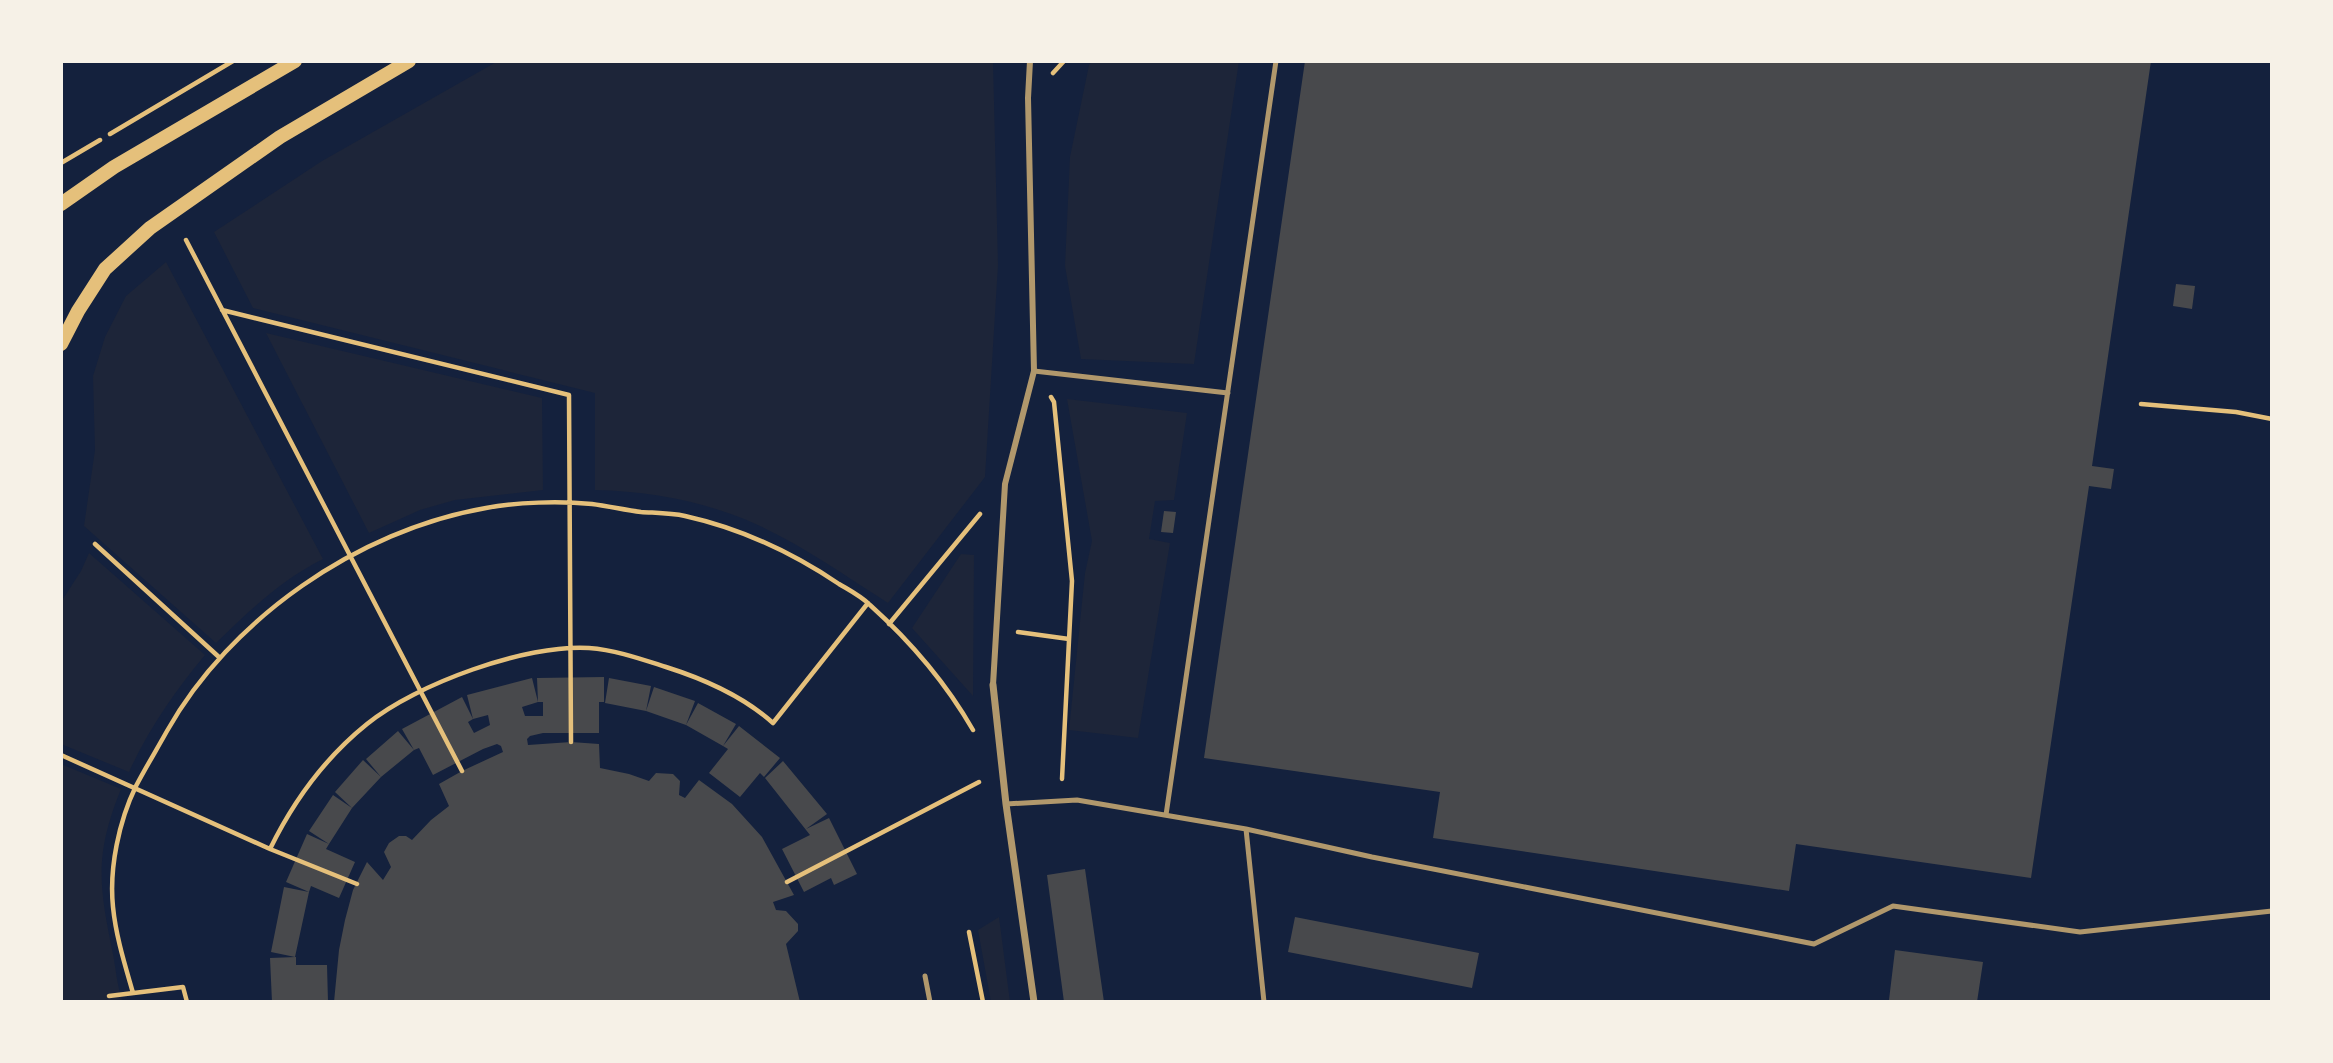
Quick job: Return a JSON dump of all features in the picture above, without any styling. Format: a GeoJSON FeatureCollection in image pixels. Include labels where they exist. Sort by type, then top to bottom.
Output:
{"type":"FeatureCollection","features":[{"type":"Feature","properties":{"kind":"main road"},"geometry":{"type":"LineString","coordinates":[[61,204],[114,167],[295,61]]}},
{"type":"Feature","properties":{"kind":"main road"},"geometry":{"type":"LineString","coordinates":[[61,344],[105,269],[149,228],[280,137],[409,61]]}},
{"type":"Feature","properties":{"kind":"street"},"geometry":{"type":"LineString","coordinates":[[1030,61],[1028,98],[1034,370],[1005,484],[993,685],[1006,804],[1034,1002]]}},
{"type":"Feature","properties":{"kind":"lane"},"geometry":{"type":"LineString","coordinates":[[1166,815],[1276,61]]}},
{"type":"Feature","properties":{"kind":"lane"},"geometry":{"type":"LineString","coordinates":[[1034,370],[1228,393]]}},
{"type":"Feature","properties":{"kind":"lane"},"geometry":{"type":"LineString","coordinates":[[1006,804],[1077,800],[1166,815],[1814,944],[1893,906],[2080,932],[2272,911]]}},
{"type":"Feature","properties":{"kind":"lane"},"geometry":{"type":"LineString","coordinates":[[1246,829],[1264,1002]]}},
{"type":"Feature","properties":{"kind":"lane"},"geometry":{"type":"LineString","coordinates":[[925,976],[930,1002]]}},
{"type":"Feature","properties":{"kind":"path"},"geometry":{"type":"LineString","coordinates":[[61,163],[233,61]]}},
{"type":"Feature","properties":{"kind":"path"},"geometry":{"type":"LineString","coordinates":[[186,240],[462,771]]}},
{"type":"Feature","properties":{"kind":"path"},"geometry":{"type":"LineString","coordinates":[[222,310],[569,395],[571,742]]}},
{"type":"Feature","properties":{"kind":"path"},"geometry":{"type":"LineString","coordinates":[[1034,370],[1054,402],[1072,581],[1061,800]]}},
{"type":"Feature","properties":{"kind":"path"},"geometry":{"type":"LineString","coordinates":[[2141,404],[2236,412],[2272,419]]}},
{"type":"Feature","properties":{"kind":"path"},"geometry":{"type":"LineString","coordinates":[[889,624],[1005,484]]}},
{"type":"Feature","properties":{"kind":"path"},"geometry":{"type":"LineString","coordinates":[[133,993],[119,944],[113,905],[114,869],[121,829],[135,788],[184,700],[254,624],[307,581],[350,557],[404,532],[438,520],[486,507],[591,504],[680,515],[735,531],[814,567],[869,603],[929,665],[957,703],[978,739]]}},
{"type":"Feature","properties":{"kind":"path"},"geometry":{"type":"LineString","coordinates":[[95,544],[220,658]]}},
{"type":"Feature","properties":{"kind":"path"},"geometry":{"type":"LineString","coordinates":[[270,849],[285,818],[309,784],[367,723],[421,692],[485,664],[544,650],[570,648],[591,648],[626,654],[700,678],[760,712],[773,723],[869,603]]}},
{"type":"Feature","properties":{"kind":"path"},"geometry":{"type":"LineString","coordinates":[[1034,635],[1069,639]]}},
{"type":"Feature","properties":{"kind":"path"},"geometry":{"type":"LineString","coordinates":[[61,755],[270,849],[356,884]]}},
{"type":"Feature","properties":{"kind":"path"},"geometry":{"type":"LineString","coordinates":[[787,882],[983,780]]}},
{"type":"Feature","properties":{"kind":"path"},"geometry":{"type":"LineString","coordinates":[[969,932],[983,1002]]}},
{"type":"Feature","properties":{"kind":"path"},"geometry":{"type":"LineString","coordinates":[[109,996],[183,987],[187,1002]]}},
{"type":"Feature","properties":{"kind":"shaded area"},"geometry":{"type":"Polygon","coordinates":[[[498,61],[993,61],[998,265],[985,477],[888,603],[810,553],[749,521],[679,499],[595,490],[595,393],[253,308],[214,232],[322,161],[498,61]]]}},
{"type":"Feature","properties":{"kind":"shaded area"},"geometry":{"type":"Polygon","coordinates":[[[1092,61],[1239,61],[1194,364],[1081,359],[1065,266],[1070,157],[1092,61]]]}},
{"type":"Feature","properties":{"kind":"shaded area"},"geometry":{"type":"Polygon","coordinates":[[[166,262],[323,559],[279,586],[216,643],[84,526],[95,450],[93,376],[105,337],[126,296],[166,262]]]}},
{"type":"Feature","properties":{"kind":"shaded area"},"geometry":{"type":"Polygon","coordinates":[[[266,333],[542,398],[543,490],[455,500],[420,510],[369,533],[266,333]]]}},
{"type":"Feature","properties":{"kind":"shaded area"},"geometry":{"type":"Polygon","coordinates":[[[1067,399],[1187,413],[1174,500],[1155,501],[1149,539],[1170,543],[1138,738],[1069,730],[1085,573],[1092,541],[1067,399]]]}},
{"type":"Feature","properties":{"kind":"shaded area"},"geometry":{"type":"Polygon","coordinates":[[[89,553],[205,655],[163,711],[129,772],[61,744],[61,602],[89,553]]]}},
{"type":"Feature","properties":{"kind":"shaded area"},"geometry":{"type":"Polygon","coordinates":[[[961,554],[974,555],[973,696],[912,628],[961,554]]]}},
{"type":"Feature","properties":{"kind":"shaded area"},"geometry":{"type":"Polygon","coordinates":[[[61,764],[121,789],[106,833],[102,889],[123,1002],[61,1002],[61,764]]]}},
{"type":"Feature","properties":{"kind":"shaded area"},"geometry":{"type":"Polygon","coordinates":[[[999,917],[1010,1002],[991,1002],[978,930],[999,917]]]}},
{"type":"Feature","properties":{"kind":"building"},"geometry":{"type":"Polygon","coordinates":[[[1305,61],[2151,61],[2092,466],[2114,469],[2111,489],[2089,486],[2031,878],[1796,844],[1789,891],[1433,838],[1440,792],[1204,758],[1305,61]]]}},
{"type":"Feature","properties":{"kind":"building"},"geometry":{"type":"Polygon","coordinates":[[[2176,284],[2195,286],[2192,309],[2173,306],[2176,284]]]}},
{"type":"Feature","properties":{"kind":"building"},"geometry":{"type":"Polygon","coordinates":[[[1164,511],[1176,512],[1173,533],[1161,532],[1164,511]]]}},
{"type":"Feature","properties":{"kind":"building"},"geometry":{"type":"Polygon","coordinates":[[[604,677],[604,702],[599,702],[599,733],[543,733],[530,736],[527,739],[528,745],[571,742],[599,744],[600,768],[649,781],[656,773],[673,774],[680,781],[679,795],[685,798],[699,780],[732,804],[762,837],[794,895],[773,902],[776,910],[786,911],[798,924],[798,931],[786,944],[800,1002],[334,1002],[345,920],[353,890],[367,862],[383,880],[391,867],[384,852],[389,843],[399,836],[412,840],[449,806],[439,784],[503,752],[497,744],[433,775],[419,748],[414,750],[402,729],[462,697],[473,719],[467,695],[532,678],[538,702],[537,678],[604,677]],[[543,702],[522,707],[525,716],[543,716],[543,702]],[[488,715],[468,722],[474,733],[490,725],[488,715]]]}},
{"type":"Feature","properties":{"kind":"building"},"geometry":{"type":"Polygon","coordinates":[[[609,678],[651,686],[646,711],[605,703],[609,678]]]}},
{"type":"Feature","properties":{"kind":"building"},"geometry":{"type":"Polygon","coordinates":[[[654,687],[695,701],[686,725],[646,711],[654,687]]]}},
{"type":"Feature","properties":{"kind":"building"},"geometry":{"type":"Polygon","coordinates":[[[698,703],[736,724],[723,746],[686,725],[698,703]]]}},
{"type":"Feature","properties":{"kind":"building"},"geometry":{"type":"Polygon","coordinates":[[[739,726],[780,758],[764,777],[760,773],[740,797],[709,773],[728,749],[723,746],[739,726]]]}},
{"type":"Feature","properties":{"kind":"building"},"geometry":{"type":"Polygon","coordinates":[[[398,731],[414,750],[381,777],[366,759],[398,731]]]}},
{"type":"Feature","properties":{"kind":"building"},"geometry":{"type":"Polygon","coordinates":[[[363,760],[381,777],[352,808],[335,792],[363,760]]]}},
{"type":"Feature","properties":{"kind":"building"},"geometry":{"type":"Polygon","coordinates":[[[783,761],[827,814],[806,829],[829,818],[857,874],[834,885],[831,878],[804,892],[782,849],[810,835],[765,778],[783,761]]]}},
{"type":"Feature","properties":{"kind":"building"},"geometry":{"type":"Polygon","coordinates":[[[333,795],[352,808],[329,844],[309,831],[333,795]]]}},
{"type":"Feature","properties":{"kind":"building"},"geometry":{"type":"Polygon","coordinates":[[[307,834],[329,844],[326,849],[355,862],[339,898],[311,886],[309,892],[286,882],[307,834]]]}},
{"type":"Feature","properties":{"kind":"building"},"geometry":{"type":"Polygon","coordinates":[[[1085,869],[1104,1002],[1064,1002],[1047,875],[1085,869]]]}},
{"type":"Feature","properties":{"kind":"building"},"geometry":{"type":"Polygon","coordinates":[[[284,887],[309,892],[295,957],[271,952],[284,887]]]}},
{"type":"Feature","properties":{"kind":"building"},"geometry":{"type":"Polygon","coordinates":[[[1295,917],[1479,953],[1472,988],[1288,952],[1295,917]]]}},
{"type":"Feature","properties":{"kind":"building"},"geometry":{"type":"Polygon","coordinates":[[[1895,950],[1983,962],[1977,1002],[1889,1000],[1895,950]]]}},
{"type":"Feature","properties":{"kind":"building"},"geometry":{"type":"Polygon","coordinates":[[[296,957],[296,965],[327,965],[328,1002],[272,1002],[270,958],[296,957]]]}}]}
